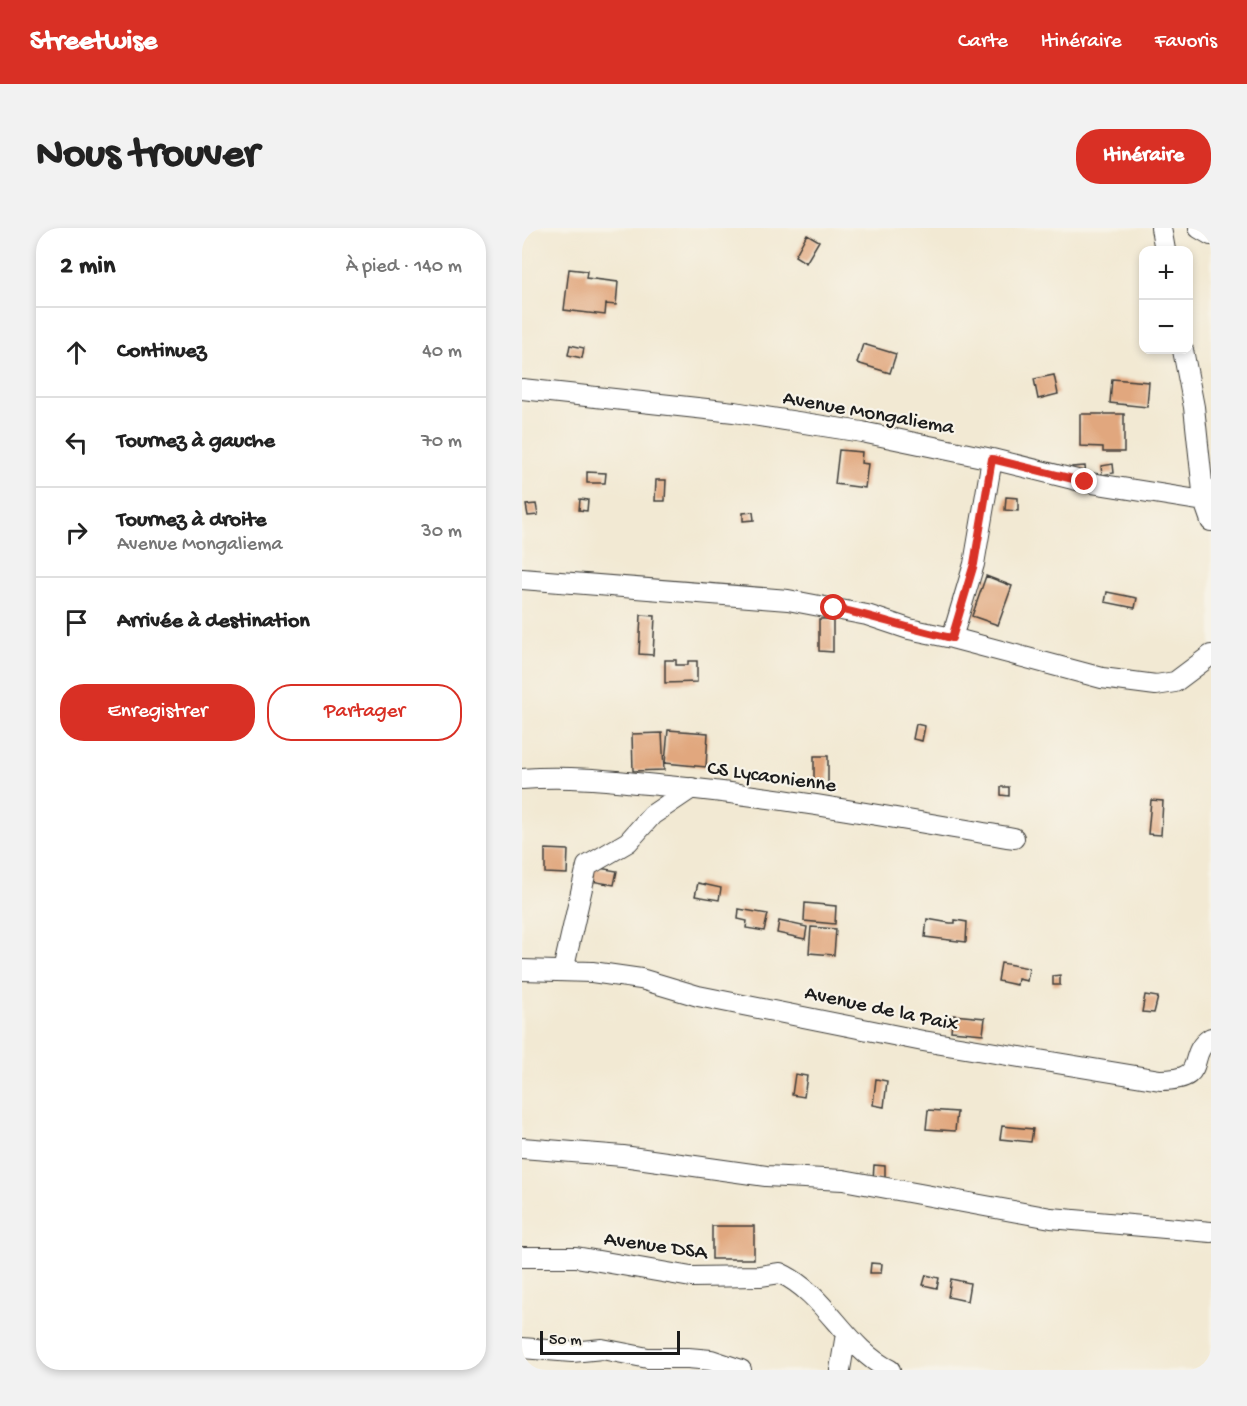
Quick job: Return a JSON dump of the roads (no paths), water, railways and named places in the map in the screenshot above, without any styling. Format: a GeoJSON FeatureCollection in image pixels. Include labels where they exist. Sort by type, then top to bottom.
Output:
{"type":"FeatureCollection","features":[{"type":"Feature","properties":{"kind":"street"},"geometry":{"type":"LineString","coordinates":[[1161,228],[1164,246]]}},
{"type":"Feature","properties":{"kind":"street"},"geometry":{"type":"LineString","coordinates":[[1199,228],[1211,235]]}},
{"type":"Feature","properties":{"kind":"street"},"geometry":{"type":"LineString","coordinates":[[1184,354],[1204,434],[1204,501],[1211,521]]}},
{"type":"Feature","properties":{"kind":"street","name":"Avenue Mongaliema"},"geometry":{"type":"LineString","coordinates":[[522,389],[757,416],[862,432],[992,459],[1085,482],[1204,501]]}},
{"type":"Feature","properties":{"kind":"street"},"geometry":{"type":"LineString","coordinates":[[952,638],[974,564],[992,459]]}},
{"type":"Feature","properties":{"kind":"street"},"geometry":{"type":"LineString","coordinates":[[522,579],[788,600],[867,615],[909,629],[952,638],[1102,678],[1155,685],[1175,682],[1211,656]]}},
{"type":"Feature","properties":{"kind":"street","name":"CS Lycaonienne"},"geometry":{"type":"LineString","coordinates":[[522,779],[561,776],[692,788],[822,805],[1014,838]]}},
{"type":"Feature","properties":{"kind":"street"},"geometry":{"type":"LineString","coordinates":[[563,971],[587,866],[628,842],[652,815],[692,788]]}},
{"type":"Feature","properties":{"kind":"street","name":"Avenue de la Paix"},"geometry":{"type":"LineString","coordinates":[[522,970],[592,972],[641,979],[698,996],[923,1041],[1160,1080],[1186,1077],[1193,1071],[1202,1048],[1211,1038]]}},
{"type":"Feature","properties":{"kind":"street"},"geometry":{"type":"LineString","coordinates":[[522,1148],[623,1156],[766,1176],[843,1180],[1051,1218],[1211,1232]]}},
{"type":"Feature","properties":{"kind":"street","name":"Avenue DSA"},"geometry":{"type":"LineString","coordinates":[[522,1257],[576,1257],[691,1278],[760,1276],[780,1273],[823,1306],[871,1359],[890,1370]]}},
{"type":"Feature","properties":{"kind":"street"},"geometry":{"type":"LineString","coordinates":[[840,1370],[846,1334]]}},
{"type":"Feature","properties":{"kind":"street"},"geometry":{"type":"LineString","coordinates":[[522,1348],[572,1352],[603,1349],[632,1357],[711,1360],[741,1370]]}}]}
